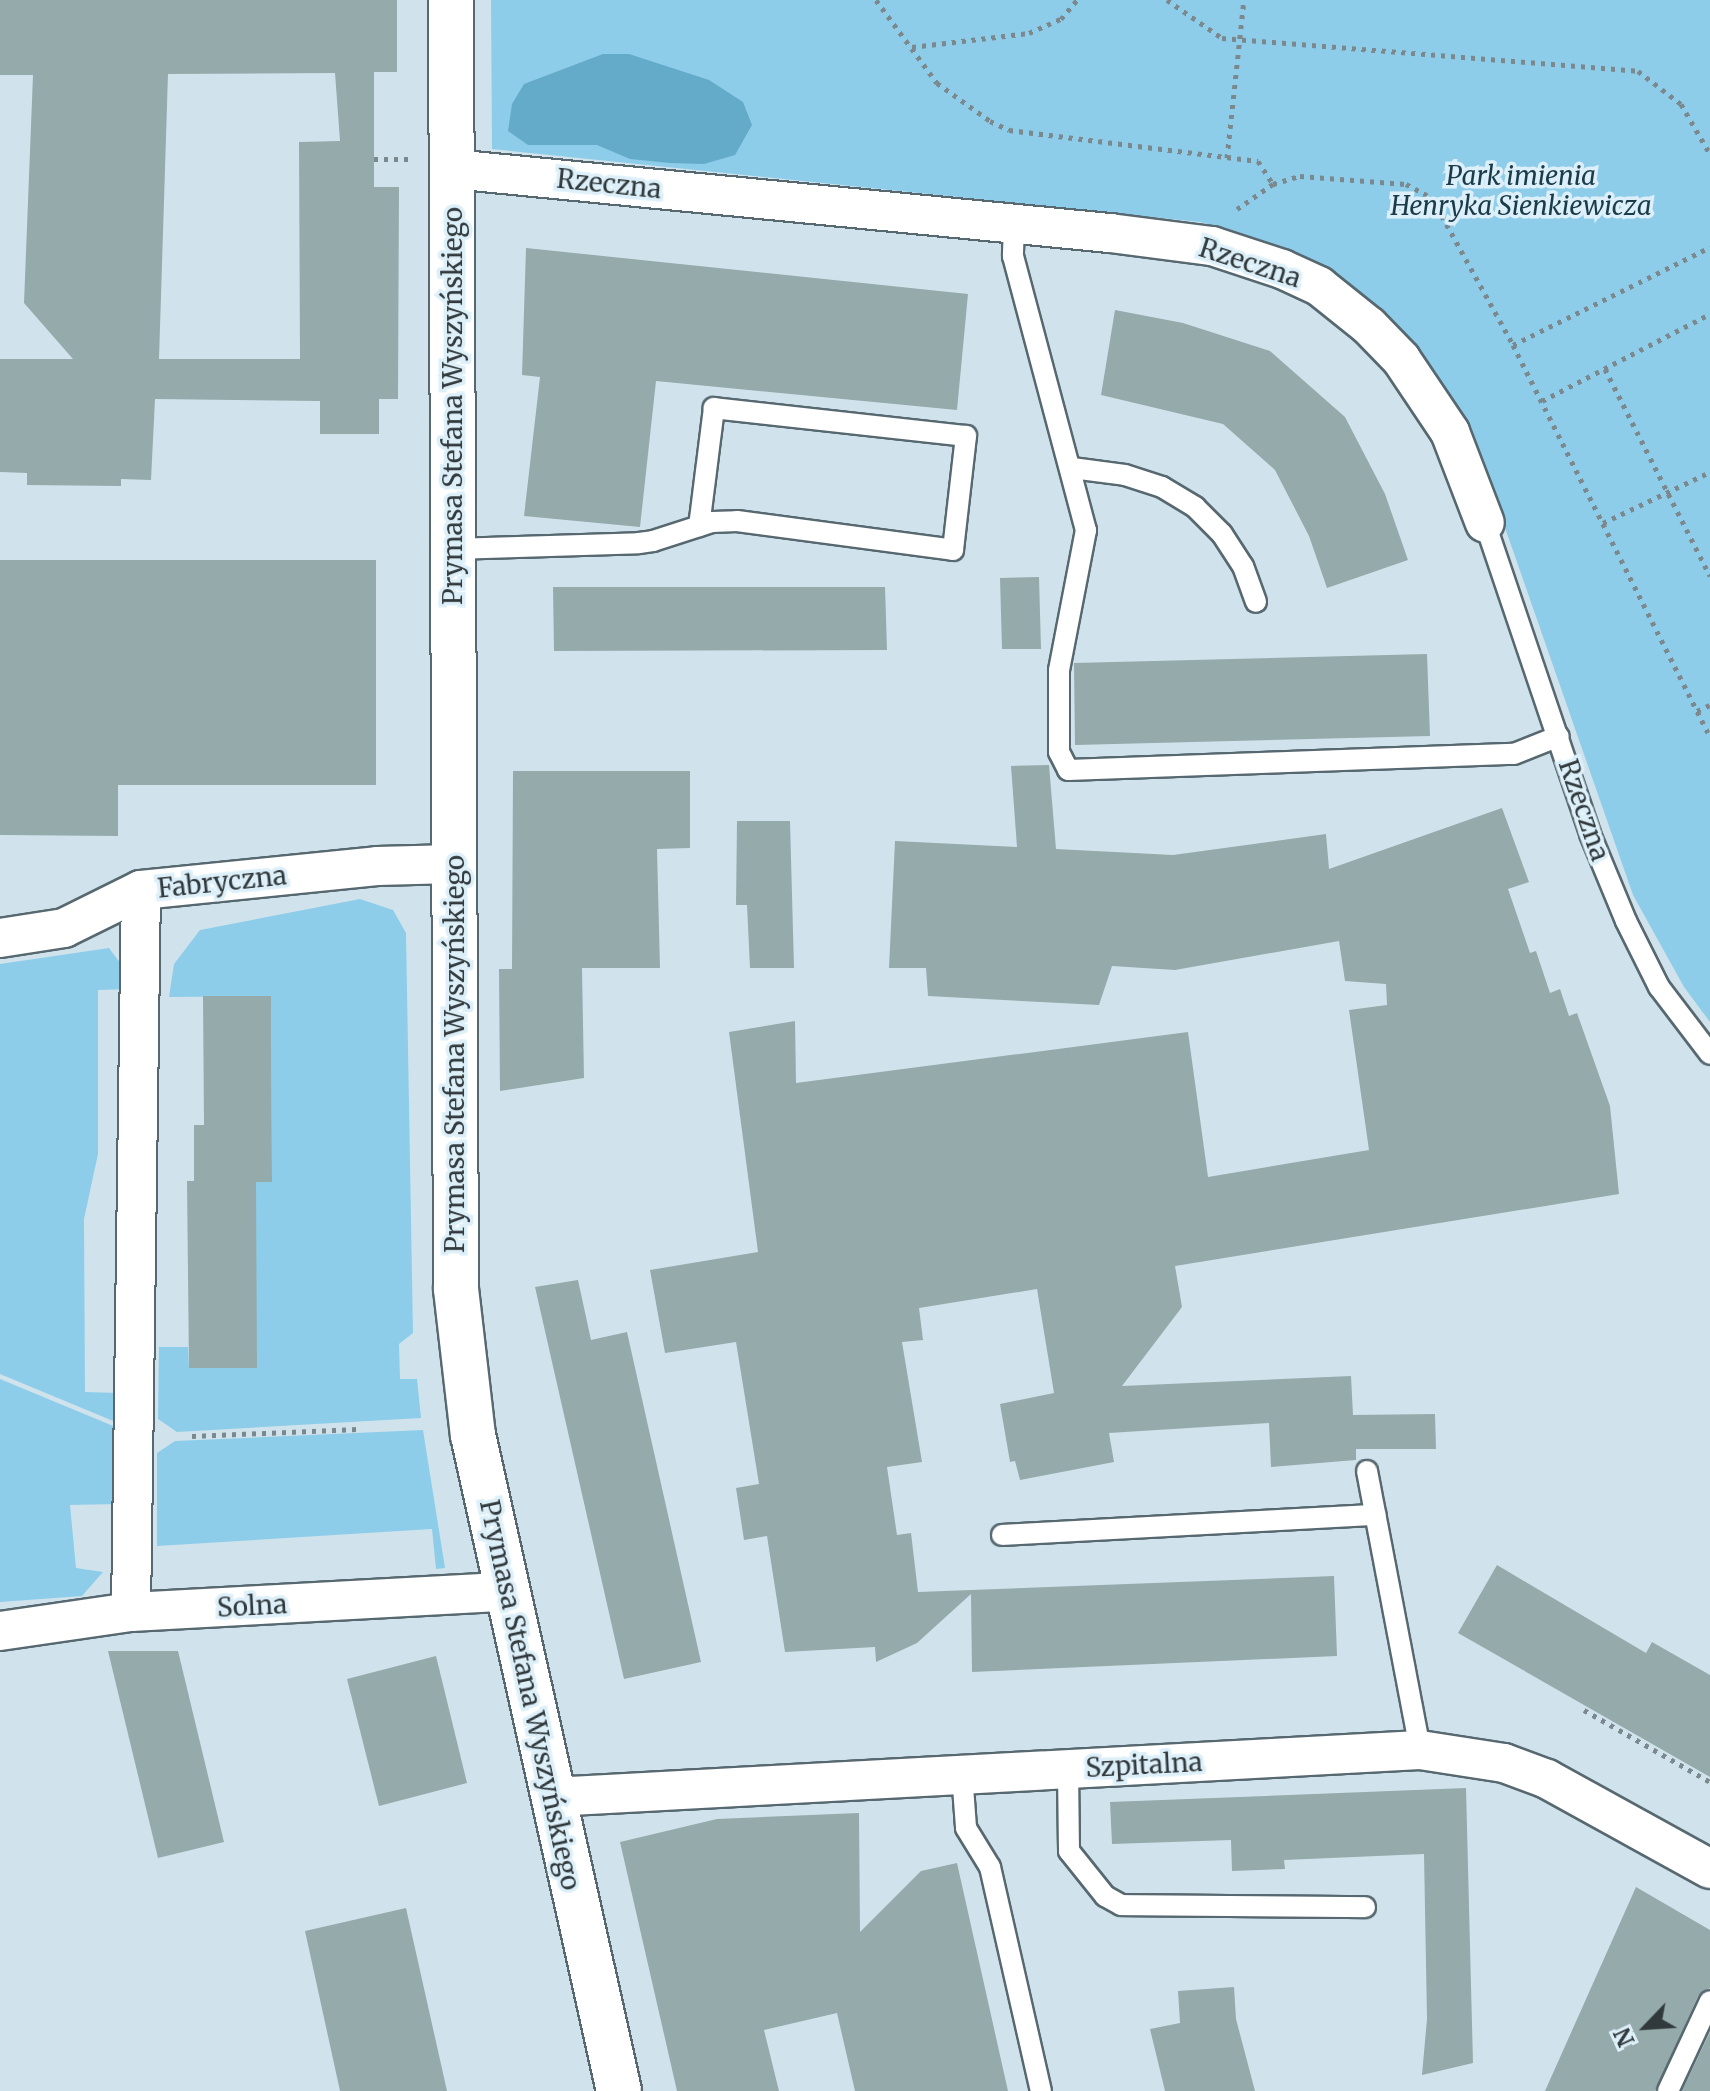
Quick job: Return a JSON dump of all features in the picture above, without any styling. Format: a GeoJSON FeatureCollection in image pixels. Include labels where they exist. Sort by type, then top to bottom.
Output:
{"type":"FeatureCollection","features":[{"type":"Feature","properties":{"kind":"main road","name":"Prymasa Stefana Wyszyńskiego"},"geometry":{"type":"LineString","coordinates":[[451,0],[456,1289],[473,1435],[505,1592],[619,2091]]}},
{"type":"Feature","properties":{"kind":"street","name":"Rzeczna"},"geometry":{"type":"LineString","coordinates":[[452,169],[1212,246],[1319,286],[1369,326],[1401,359],[1450,432],[1485,523]]}},
{"type":"Feature","properties":{"kind":"street","name":"Fabryczna"},"geometry":{"type":"LineString","coordinates":[[0,938],[64,928],[141,890],[377,866],[454,864]]}},
{"type":"Feature","properties":{"kind":"street"},"geometry":{"type":"LineString","coordinates":[[131,1612],[141,890]]}},
{"type":"Feature","properties":{"kind":"street","name":"Solna"},"geometry":{"type":"LineString","coordinates":[[0,1631],[131,1612],[505,1592]]}},
{"type":"Feature","properties":{"kind":"street","name":"Szpitalna"},"geometry":{"type":"LineString","coordinates":[[552,1797],[1420,1750],[1504,1763],[1547,1779],[1710,1869]]}},
{"type":"Feature","properties":{"kind":"lane"},"geometry":{"type":"LineString","coordinates":[[1014,224],[1013,256],[1072,468],[1086,530],[1059,670],[1059,752],[1068,770],[1514,754],[1559,736]]}},
{"type":"Feature","properties":{"kind":"lane"},"geometry":{"type":"LineString","coordinates":[[453,549],[639,543],[699,526],[737,521],[953,550],[966,436],[714,408],[699,526]]}},
{"type":"Feature","properties":{"kind":"lane"},"geometry":{"type":"LineString","coordinates":[[1072,468],[1125,475],[1162,487],[1195,507],[1222,534],[1243,566],[1256,602]]}},
{"type":"Feature","properties":{"kind":"lane","name":"Rzeczna"},"geometry":{"type":"LineString","coordinates":[[1485,523],[1626,921],[1659,987],[1710,1054]]}},
{"type":"Feature","properties":{"kind":"lane"},"geometry":{"type":"LineString","coordinates":[[1367,1471],[1420,1750]]}},
{"type":"Feature","properties":{"kind":"lane"},"geometry":{"type":"LineString","coordinates":[[1002,1535],[1375,1515]]}},
{"type":"Feature","properties":{"kind":"lane"},"geometry":{"type":"LineString","coordinates":[[1068,1769],[1069,1851],[1105,1896],[1121,1905],[1365,1907]]}},
{"type":"Feature","properties":{"kind":"lane"},"geometry":{"type":"LineString","coordinates":[[962,1773],[966,1828],[990,1867],[1041,2091]]}},
{"type":"Feature","properties":{"kind":"lane"},"geometry":{"type":"LineString","coordinates":[[1668,2091],[1710,2001]]}},
{"type":"Feature","properties":{"kind":"path"},"geometry":{"type":"LineString","coordinates":[[876,0],[937,83],[1009,130],[1258,161],[1273,184]]}},
{"type":"Feature","properties":{"kind":"path"},"geometry":{"type":"LineString","coordinates":[[912,47],[1029,33],[1061,19],[1077,0]]}},
{"type":"Feature","properties":{"kind":"path"},"geometry":{"type":"LineString","coordinates":[[1167,0],[1222,38],[1638,71],[1681,104],[1710,154]]}},
{"type":"Feature","properties":{"kind":"path"},"geometry":{"type":"LineString","coordinates":[[1227,158],[1244,0]]}},
{"type":"Feature","properties":{"kind":"path"},"geometry":{"type":"LineString","coordinates":[[374,159],[398,159]]}},
{"type":"Feature","properties":{"kind":"path"},"geometry":{"type":"LineString","coordinates":[[1212,246],[1230,215],[1273,184],[1300,176],[1377,180],[1422,190],[1441,209],[1513,345],[1710,736]]}},
{"type":"Feature","properties":{"kind":"path"},"geometry":{"type":"LineString","coordinates":[[1513,345],[1710,247]]}},
{"type":"Feature","properties":{"kind":"path"},"geometry":{"type":"LineString","coordinates":[[1542,401],[1710,314]]}},
{"type":"Feature","properties":{"kind":"path"},"geometry":{"type":"LineString","coordinates":[[1605,369],[1710,576]]}},
{"type":"Feature","properties":{"kind":"path"},"geometry":{"type":"LineString","coordinates":[[1603,523],[1710,472]]}},
{"type":"Feature","properties":{"kind":"path"},"geometry":{"type":"LineString","coordinates":[[1697,711],[1710,705]]}},
{"type":"Feature","properties":{"kind":"path"},"geometry":{"type":"LineString","coordinates":[[192,1436],[358,1429]]}},
{"type":"Feature","properties":{"kind":"path"},"geometry":{"type":"LineString","coordinates":[[1584,1710],[1710,1782]]}},
{"type":"Feature","properties":{"kind":"green space","name":"Park imienia Henryka Sienkiewicza"},"geometry":{"type":"Polygon","coordinates":[[[491,0],[1710,0],[1710,1022],[1684,987],[1633,895],[1480,456],[1438,385],[1300,258],[1241,233],[1200,222],[492,149],[491,0]]]}},
{"type":"Feature","properties":{"kind":"green space"},"geometry":{"type":"Polygon","coordinates":[[[360,899],[393,910],[406,933],[413,1333],[399,1344],[400,1379],[417,1379],[421,1418],[177,1432],[158,1419],[159,1347],[188,1347],[189,1368],[256,1182],[272,1182],[271,996],[169,997],[174,964],[200,930],[360,899]]]}},
{"type":"Feature","properties":{"kind":"green space"},"geometry":{"type":"Polygon","coordinates":[[[109,948],[124,968],[130,989],[98,990],[98,1154],[84,1219],[85,1392],[118,1393],[118,1423],[0,1374],[0,964],[109,948]]]}},
{"type":"Feature","properties":{"kind":"green space"},"geometry":{"type":"Polygon","coordinates":[[[0,1379],[118,1428],[117,1504],[70,1505],[76,1568],[103,1572],[82,1596],[0,1602],[0,1379]]]}},
{"type":"Feature","properties":{"kind":"green space"},"geometry":{"type":"Polygon","coordinates":[[[423,1430],[445,1568],[436,1569],[432,1529],[157,1546],[157,1453],[175,1441],[423,1430]]]}},
{"type":"Feature","properties":{"kind":"shaded area"},"geometry":{"type":"Polygon","coordinates":[[[603,54],[629,54],[709,80],[743,102],[752,125],[735,155],[704,164],[630,159],[597,145],[528,145],[508,131],[512,104],[524,84],[603,54]]]}},
{"type":"Feature","properties":{"kind":"building"},"geometry":{"type":"Polygon","coordinates":[[[0,0],[397,0],[397,72],[374,72],[374,187],[399,187],[398,399],[379,399],[379,434],[320,434],[320,401],[155,399],[151,480],[121,479],[121,486],[27,485],[27,473],[0,472],[0,359],[73,359],[24,303],[33,75],[0,75],[0,0]],[[335,73],[168,74],[159,359],[300,359],[299,142],[340,141],[335,73]]]}},
{"type":"Feature","properties":{"kind":"building"},"geometry":{"type":"Polygon","coordinates":[[[526,248],[968,294],[957,410],[656,381],[640,527],[524,516],[540,377],[522,375],[526,248]]]}},
{"type":"Feature","properties":{"kind":"building"},"geometry":{"type":"Polygon","coordinates":[[[1115,310],[1183,323],[1270,351],[1345,417],[1385,494],[1408,560],[1327,588],[1309,536],[1275,470],[1223,424],[1101,395],[1115,310]]]}},
{"type":"Feature","properties":{"kind":"building"},"geometry":{"type":"Polygon","coordinates":[[[0,560],[376,560],[376,785],[118,785],[118,836],[0,835],[0,560]]]}},
{"type":"Feature","properties":{"kind":"building"},"geometry":{"type":"Polygon","coordinates":[[[1039,577],[1041,649],[1002,649],[1000,578],[1039,577]]]}},
{"type":"Feature","properties":{"kind":"building"},"geometry":{"type":"Polygon","coordinates":[[[553,587],[885,587],[887,650],[554,651],[553,587]]]}},
{"type":"Feature","properties":{"kind":"building"},"geometry":{"type":"Polygon","coordinates":[[[1427,654],[1430,736],[1075,745],[1074,663],[1427,654]]]}},
{"type":"Feature","properties":{"kind":"building"},"geometry":{"type":"Polygon","coordinates":[[[1049,765],[1056,849],[1173,855],[1326,834],[1329,869],[1502,808],[1529,882],[1508,889],[1530,953],[1536,951],[1550,993],[1560,989],[1569,1016],[1577,1013],[1610,1106],[1619,1194],[1175,1266],[1182,1307],[1122,1386],[1351,1376],[1353,1415],[1435,1414],[1436,1449],[1356,1449],[1356,1460],[1271,1467],[1269,1423],[1109,1433],[1114,1462],[1020,1480],[1015,1461],[1010,1462],[1000,1404],[1054,1393],[1037,1289],[919,1308],[923,1340],[902,1342],[922,1462],[887,1467],[897,1535],[911,1533],[918,1592],[1334,1576],[1337,1656],[972,1672],[971,1594],[917,1643],[876,1662],[875,1647],[785,1652],[767,1536],[744,1540],[736,1488],[759,1484],[736,1342],[665,1353],[650,1270],[758,1252],[729,1032],[795,1021],[796,1083],[1188,1032],[1208,1177],[1369,1150],[1349,1010],[1387,1005],[1386,984],[1345,981],[1339,941],[1175,970],[1112,966],[1099,1005],[928,996],[926,968],[889,968],[895,841],[1017,847],[1011,766],[1049,765]]]}},
{"type":"Feature","properties":{"kind":"building"},"geometry":{"type":"Polygon","coordinates":[[[513,771],[690,771],[690,848],[657,849],[660,968],[582,968],[584,1078],[500,1091],[499,969],[512,969],[513,771]]]}},
{"type":"Feature","properties":{"kind":"building"},"geometry":{"type":"Polygon","coordinates":[[[737,821],[790,821],[794,968],[750,968],[747,905],[736,905],[737,821]]]}},
{"type":"Feature","properties":{"kind":"building"},"geometry":{"type":"Polygon","coordinates":[[[203,996],[271,996],[272,1182],[256,1182],[257,1368],[189,1368],[187,1181],[194,1181],[194,1125],[204,1125],[203,996]]]}},
{"type":"Feature","properties":{"kind":"building"},"geometry":{"type":"Polygon","coordinates":[[[578,1280],[591,1340],[627,1332],[701,1662],[624,1679],[535,1287],[578,1280]]]}},
{"type":"Feature","properties":{"kind":"building"},"geometry":{"type":"Polygon","coordinates":[[[1497,1565],[1646,1653],[1652,1642],[1710,1675],[1710,1777],[1458,1633],[1497,1565]]]}},
{"type":"Feature","properties":{"kind":"building"},"geometry":{"type":"Polygon","coordinates":[[[108,1651],[178,1651],[224,1842],[158,1858],[108,1651]]]}},
{"type":"Feature","properties":{"kind":"building"},"geometry":{"type":"Polygon","coordinates":[[[436,1656],[467,1783],[379,1806],[347,1679],[436,1656]]]}},
{"type":"Feature","properties":{"kind":"building"},"geometry":{"type":"Polygon","coordinates":[[[1466,1788],[1473,2063],[1422,2075],[1427,2019],[1424,1854],[1284,1860],[1285,1869],[1232,1871],[1231,1840],[1112,1844],[1110,1802],[1466,1788]]]}},
{"type":"Feature","properties":{"kind":"building"},"geometry":{"type":"Polygon","coordinates":[[[859,1813],[860,1932],[921,1871],[957,1863],[1008,2091],[855,2091],[837,2013],[764,2030],[779,2091],[677,2091],[620,1842],[717,1819],[859,1813]]]}},
{"type":"Feature","properties":{"kind":"building"},"geometry":{"type":"Polygon","coordinates":[[[1636,1887],[1710,1930],[1710,1988],[1698,1996],[1655,2091],[1545,2091],[1636,1887]]]}},
{"type":"Feature","properties":{"kind":"building"},"geometry":{"type":"Polygon","coordinates":[[[406,1908],[447,2091],[340,2091],[305,1931],[406,1908]]]}},
{"type":"Feature","properties":{"kind":"building"},"geometry":{"type":"Polygon","coordinates":[[[1234,1987],[1236,2019],[1255,2091],[1165,2091],[1150,2029],[1180,2023],[1178,1991],[1234,1987]]]}},
{"type":"Feature","properties":{"kind":"building"},"geometry":{"type":"Polygon","coordinates":[[[1710,2032],[1710,2091],[1682,2091],[1710,2032]]]}}]}
